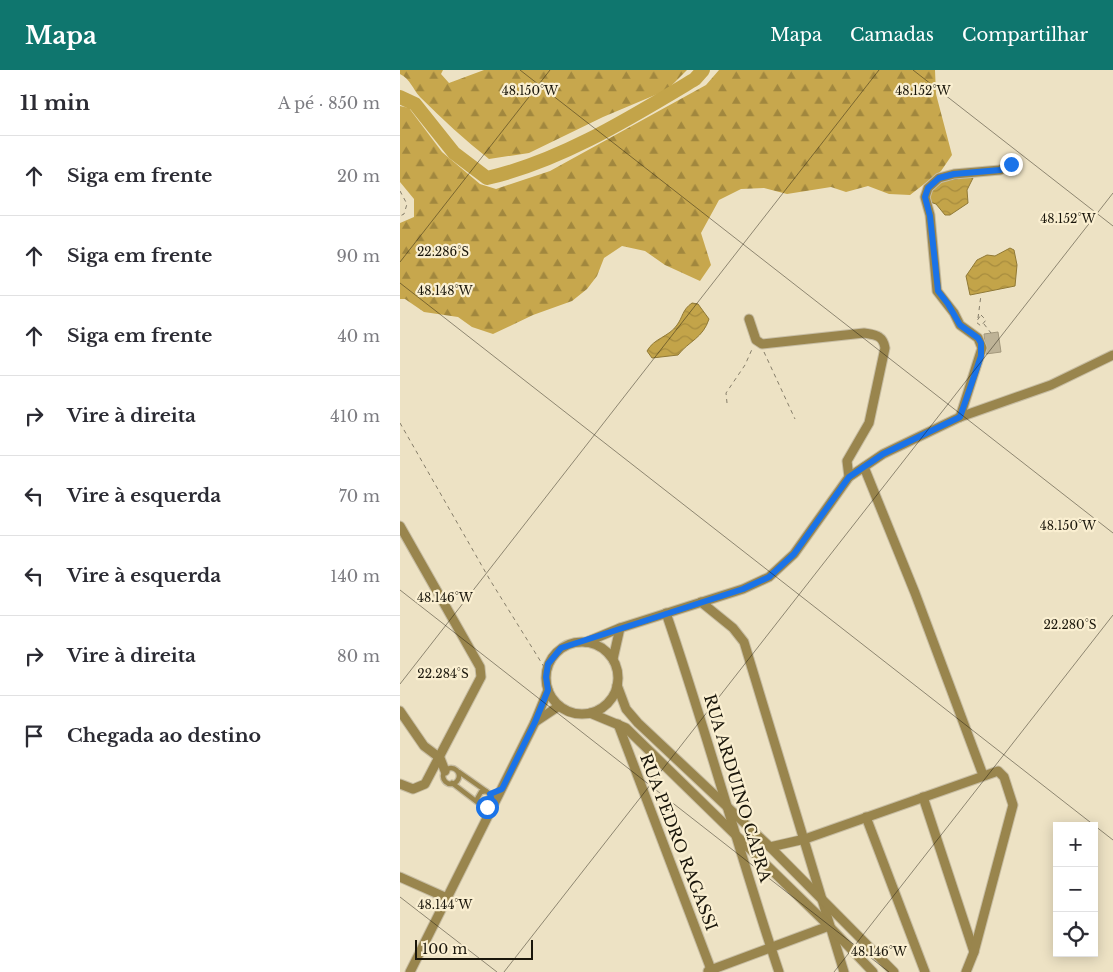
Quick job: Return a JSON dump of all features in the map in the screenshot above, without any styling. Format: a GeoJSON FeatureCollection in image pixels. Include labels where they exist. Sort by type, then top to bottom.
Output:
{"type":"FeatureCollection","features":[{"type":"Feature","properties":{"kind":"street"},"geometry":{"type":"LineString","coordinates":[[960,417],[981,356],[981,343],[978,338],[960,325],[938,291],[930,216],[925,197],[928,188],[939,178],[954,174],[1000,170],[1011,164]]}},
{"type":"Feature","properties":{"kind":"street"},"geometry":{"type":"LineString","coordinates":[[749,319],[759,342],[864,333],[882,339],[885,348],[869,424],[848,461],[849,477]]}},
{"type":"Feature","properties":{"kind":"street"},"geometry":{"type":"LineString","coordinates":[[410,972],[535,722],[548,690],[546,670],[552,658],[561,648],[573,643],[586,642],[620,628],[743,589],[769,577],[782,568],[794,554],[849,477],[883,454],[960,417],[1051,385],[1113,355]]}},
{"type":"Feature","properties":{"kind":"street"},"geometry":{"type":"LineString","coordinates":[[864,467],[915,593],[983,775]]}},
{"type":"Feature","properties":{"kind":"street"},"geometry":{"type":"LineString","coordinates":[[400,526],[480,667],[481,677],[425,784],[420,788],[404,786]]}},
{"type":"Feature","properties":{"kind":"street"},"geometry":{"type":"LineString","coordinates":[[701,602],[733,628],[744,642],[844,972]]}},
{"type":"Feature","properties":{"kind":"street","name":"RUA ARDUINO CAPRA"},"geometry":{"type":"LineString","coordinates":[[666,613],[698,706],[734,833],[748,870],[779,972]]}},
{"type":"Feature","properties":{"kind":"street"},"geometry":{"type":"LineString","coordinates":[[613,660],[620,628]]}},
{"type":"Feature","properties":{"kind":"street"},"geometry":{"type":"LineString","coordinates":[[586,642],[604,649],[613,660],[617,672],[617,685],[626,708],[638,723],[770,847],[894,972]]}},
{"type":"Feature","properties":{"kind":"street"},"geometry":{"type":"LineString","coordinates":[[590,713],[608,703],[617,685]]}},
{"type":"Feature","properties":{"kind":"street"},"geometry":{"type":"LineString","coordinates":[[548,690],[559,706],[571,712],[590,713],[626,728],[829,926],[872,972]]}},
{"type":"Feature","properties":{"kind":"street"},"geometry":{"type":"LineString","coordinates":[[535,722],[559,706]]}},
{"type":"Feature","properties":{"kind":"street"},"geometry":{"type":"LineString","coordinates":[[400,711],[424,746],[440,758],[445,770]]}},
{"type":"Feature","properties":{"kind":"street","name":"RUA PEDRO RAGASSI"},"geometry":{"type":"LineString","coordinates":[[618,724],[710,971]]}},
{"type":"Feature","properties":{"kind":"street"},"geometry":{"type":"LineString","coordinates":[[770,847],[805,839],[998,771],[1004,778],[1013,806],[974,952],[966,972]]}},
{"type":"Feature","properties":{"kind":"street"},"geometry":{"type":"LineString","coordinates":[[923,797],[974,952]]}},
{"type":"Feature","properties":{"kind":"street"},"geometry":{"type":"LineString","coordinates":[[866,817],[925,972]]}},
{"type":"Feature","properties":{"kind":"street"},"geometry":{"type":"LineString","coordinates":[[748,870],[762,860]]}},
{"type":"Feature","properties":{"kind":"street"},"geometry":{"type":"LineString","coordinates":[[400,877],[447,898]]}},
{"type":"Feature","properties":{"kind":"street"},"geometry":{"type":"LineString","coordinates":[[710,971],[829,926]]}},
{"type":"Feature","properties":{"kind":"lane"},"geometry":{"type":"LineString","coordinates":[[482,807],[491,804],[488,793],[452,768],[445,770],[445,780],[482,807],[485,821]]}},
{"type":"Feature","properties":{"kind":"lane"},"geometry":{"type":"LineString","coordinates":[[452,784],[458,780],[459,772]]}},
{"type":"Feature","properties":{"kind":"lane"},"geometry":{"type":"LineString","coordinates":[[477,802],[478,794],[502,789]]}},
{"type":"Feature","properties":{"kind":"path"},"geometry":{"type":"LineString","coordinates":[[400,191],[407,204],[404,214],[400,216]]}},
{"type":"Feature","properties":{"kind":"path"},"geometry":{"type":"LineString","coordinates":[[982,295],[976,322],[981,326],[984,323]]}},
{"type":"Feature","properties":{"kind":"path"},"geometry":{"type":"LineString","coordinates":[[978,319],[981,315],[986,320],[984,323],[991,333]]}},
{"type":"Feature","properties":{"kind":"path"},"geometry":{"type":"LineString","coordinates":[[727,403],[726,393],[759,342]]}},
{"type":"Feature","properties":{"kind":"path"},"geometry":{"type":"LineString","coordinates":[[759,342],[796,419]]}},
{"type":"Feature","properties":{"kind":"path"},"geometry":{"type":"LineString","coordinates":[[400,423],[490,580],[546,670]]}},
{"type":"Feature","properties":{"kind":"green space"},"geometry":{"type":"Polygon","coordinates":[[[400,70],[443,70],[441,74],[449,83],[484,70],[687,70],[667,90],[603,117],[529,153],[489,159],[420,97],[404,76],[400,74],[400,70]]]}},
{"type":"Feature","properties":{"kind":"green space"},"geometry":{"type":"Polygon","coordinates":[[[719,70],[935,70],[936,94],[952,155],[941,171],[910,195],[889,194],[868,186],[846,192],[831,187],[787,194],[764,188],[741,189],[719,200],[701,233],[711,265],[700,281],[665,265],[645,251],[622,246],[604,258],[597,276],[587,289],[572,301],[533,315],[493,334],[472,327],[458,317],[424,312],[405,299],[400,299],[400,223],[414,217],[414,199],[400,182],[400,106],[409,108],[442,152],[480,184],[496,189],[550,171],[706,85],[719,70]]]}},
{"type":"Feature","properties":{"kind":"water"},"geometry":{"type":"Polygon","coordinates":[[[973,178],[967,190],[968,203],[950,215],[945,215],[936,204],[927,201],[929,193],[943,181],[973,178]]]}},
{"type":"Feature","properties":{"kind":"water"},"geometry":{"type":"Polygon","coordinates":[[[1010,248],[1014,250],[1017,265],[1015,286],[970,295],[966,276],[977,260],[987,255],[995,256],[1010,248]]]}},
{"type":"Feature","properties":{"kind":"water"},"geometry":{"type":"Polygon","coordinates":[[[692,303],[698,304],[709,319],[703,331],[678,355],[652,358],[647,351],[654,343],[674,329],[686,308],[692,303]]]}},
{"type":"Feature","properties":{"kind":"building"},"geometry":{"type":"Polygon","coordinates":[[[998,332],[1001,352],[986,354],[984,334],[998,332]]]}},
{"type":"Feature","properties":{"kind":"waterway"},"geometry":{"type":"LineString","coordinates":[[400,97],[415,104],[454,153],[487,178],[542,161],[594,137],[695,79],[703,70]]}},
{"type":"Feature","properties":{"kind":"route"},"geometry":{"type":"LineString","coordinates":[[487,807],[492,801],[490,794],[502,789],[535,722],[548,690],[546,683],[548,664],[561,648],[573,643],[586,642],[620,628],[743,589],[769,577],[782,568],[794,554],[849,477],[883,454],[960,417],[965,396],[981,356],[982,348],[978,338],[960,325],[938,291],[930,216],[924,199],[928,188],[939,178],[954,174],[1000,170],[1011,164]]}}]}
